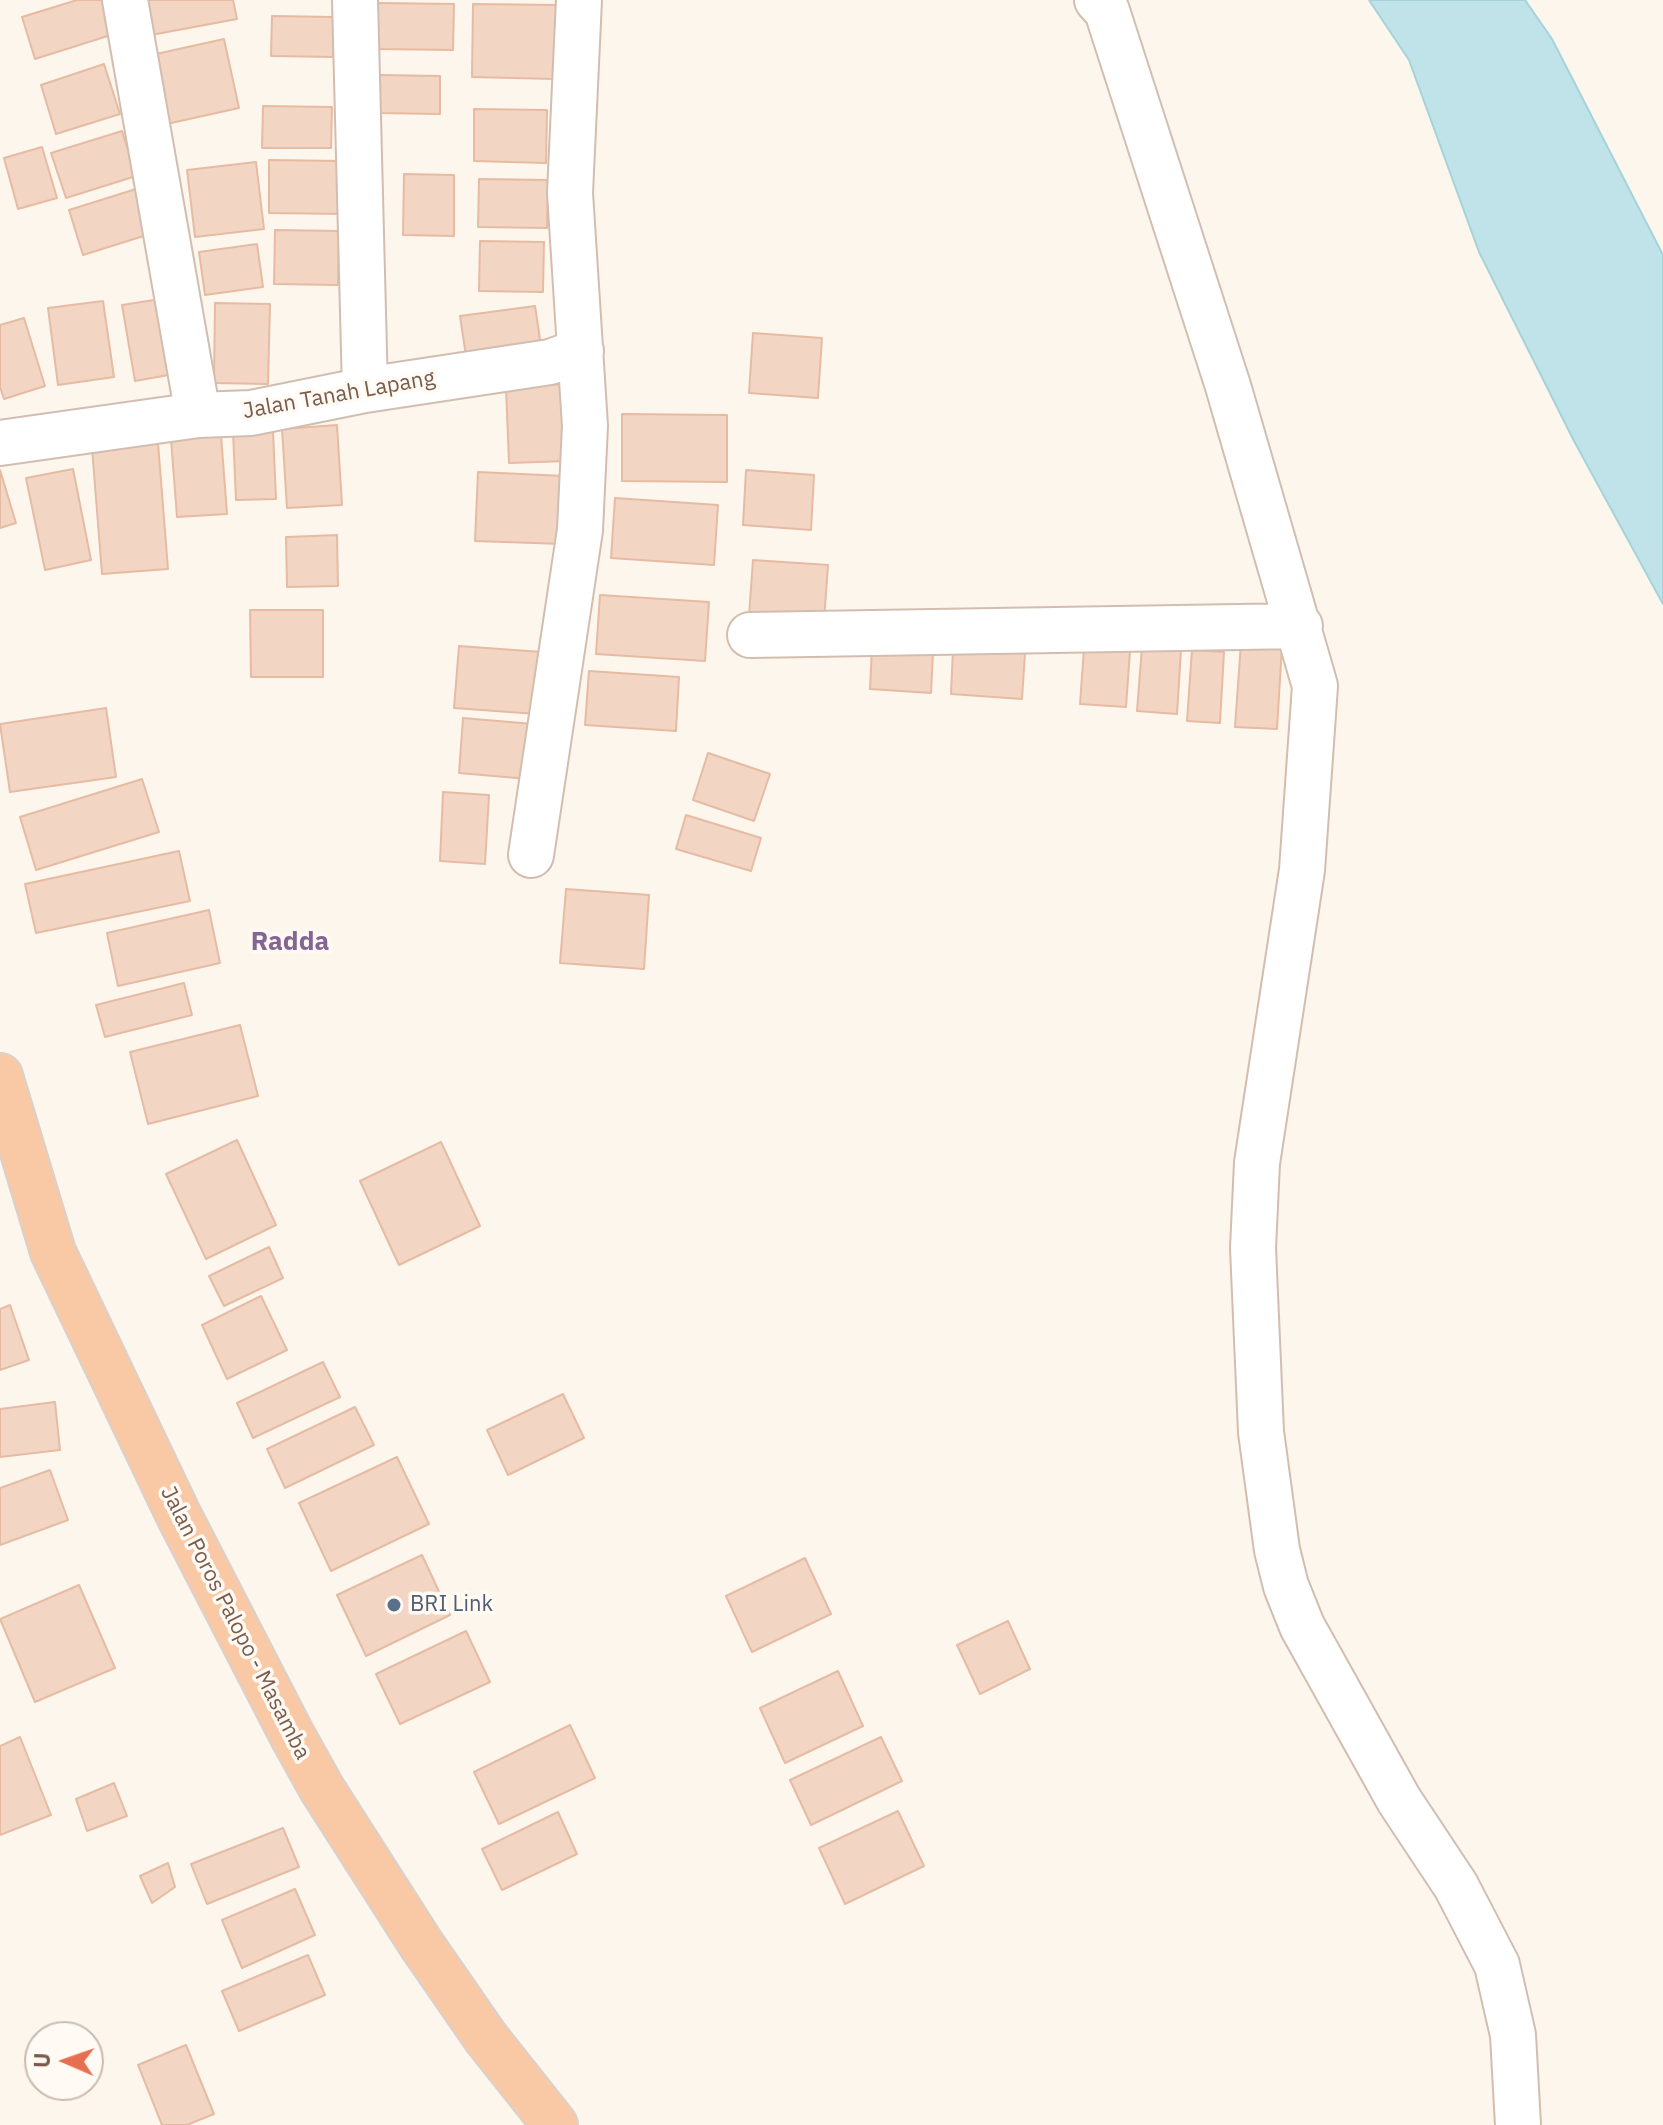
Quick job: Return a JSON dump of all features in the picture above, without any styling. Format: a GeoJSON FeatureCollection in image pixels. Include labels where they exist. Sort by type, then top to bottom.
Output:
{"type":"FeatureCollection","features":[{"type":"Feature","properties":{"kind":"highway","name":"Jalan Poros Palopo - Masamba"},"geometry":{"type":"LineString","coordinates":[[0,1076],[53,1252],[179,1516],[292,1735],[347,1829],[421,1944],[486,2038],[555,2125]]}},
{"type":"Feature","properties":{"kind":"street"},"geometry":{"type":"LineString","coordinates":[[125,0],[198,415]]}},
{"type":"Feature","properties":{"kind":"street"},"geometry":{"type":"LineString","coordinates":[[355,0],[365,390]]}},
{"type":"Feature","properties":{"kind":"street"},"geometry":{"type":"LineString","coordinates":[[531,855],[580,530],[585,426],[581,351],[574,299],[570,193],[579,0]]}},
{"type":"Feature","properties":{"kind":"street"},"geometry":{"type":"LineString","coordinates":[[1097,0],[1107,11],[1228,386],[1315,686],[1314,738],[1302,870],[1257,1163],[1253,1248],[1260,1417],[1269,1507],[1286,1586],[1302,1626],[1399,1800],[1456,1886],[1497,1965],[1511,2021],[1518,2076],[1518,2125]]}},
{"type":"Feature","properties":{"kind":"street","name":"Jalan Tanah Lapang"},"geometry":{"type":"LineString","coordinates":[[0,443],[198,415],[251,413],[365,390],[550,362],[581,351]]}},
{"type":"Feature","properties":{"kind":"street"},"geometry":{"type":"LineString","coordinates":[[750,635],[1300,626]]}},
{"type":"Feature","properties":{"kind":"water"},"geometry":{"type":"Polygon","coordinates":[[[1369,0],[1525,0],[1552,39],[1663,255],[1663,604],[1574,441],[1479,252],[1409,60],[1369,0]]]}},
{"type":"Feature","properties":{"kind":"building"},"geometry":{"type":"Polygon","coordinates":[[[77,0],[104,0],[114,34],[35,59],[22,17],[77,0]]]}},
{"type":"Feature","properties":{"kind":"building"},"geometry":{"type":"Polygon","coordinates":[[[140,0],[233,0],[237,19],[146,36],[140,0]]]}},
{"type":"Feature","properties":{"kind":"building"},"geometry":{"type":"Polygon","coordinates":[[[378,3],[454,4],[453,50],[377,49],[378,3]]]}},
{"type":"Feature","properties":{"kind":"building"},"geometry":{"type":"Polygon","coordinates":[[[473,4],[556,5],[555,79],[472,77],[473,4]]]}},
{"type":"Feature","properties":{"kind":"building"},"geometry":{"type":"Polygon","coordinates":[[[272,16],[334,17],[333,57],[271,56],[272,16]]]}},
{"type":"Feature","properties":{"kind":"building"},"geometry":{"type":"Polygon","coordinates":[[[224,39],[239,108],[162,125],[147,56],[224,39]]]}},
{"type":"Feature","properties":{"kind":"building"},"geometry":{"type":"Polygon","coordinates":[[[104,64],[120,114],[56,134],[41,85],[104,64]]]}},
{"type":"Feature","properties":{"kind":"building"},"geometry":{"type":"Polygon","coordinates":[[[379,75],[440,76],[440,114],[378,113],[379,75]]]}},
{"type":"Feature","properties":{"kind":"building"},"geometry":{"type":"Polygon","coordinates":[[[263,106],[332,107],[331,148],[262,148],[263,106]]]}},
{"type":"Feature","properties":{"kind":"building"},"geometry":{"type":"Polygon","coordinates":[[[474,109],[547,110],[546,163],[474,161],[474,109]]]}},
{"type":"Feature","properties":{"kind":"building"},"geometry":{"type":"Polygon","coordinates":[[[122,131],[136,176],[66,198],[51,153],[122,131]]]}},
{"type":"Feature","properties":{"kind":"building"},"geometry":{"type":"Polygon","coordinates":[[[42,147],[57,198],[18,209],[4,158],[42,147]]]}},
{"type":"Feature","properties":{"kind":"building"},"geometry":{"type":"Polygon","coordinates":[[[269,160],[342,161],[342,214],[269,213],[269,160]]]}},
{"type":"Feature","properties":{"kind":"building"},"geometry":{"type":"Polygon","coordinates":[[[256,162],[264,229],[195,237],[187,170],[256,162]]]}},
{"type":"Feature","properties":{"kind":"building"},"geometry":{"type":"Polygon","coordinates":[[[404,174],[454,175],[454,236],[403,235],[404,174]]]}},
{"type":"Feature","properties":{"kind":"building"},"geometry":{"type":"Polygon","coordinates":[[[479,179],[548,180],[547,228],[478,227],[479,179]]]}},
{"type":"Feature","properties":{"kind":"building"},"geometry":{"type":"Polygon","coordinates":[[[136,189],[150,234],[83,255],[69,210],[136,189]]]}},
{"type":"Feature","properties":{"kind":"building"},"geometry":{"type":"Polygon","coordinates":[[[275,230],[339,231],[338,285],[274,284],[275,230]]]}},
{"type":"Feature","properties":{"kind":"building"},"geometry":{"type":"Polygon","coordinates":[[[480,241],[544,242],[543,292],[479,291],[480,241]]]}},
{"type":"Feature","properties":{"kind":"building"},"geometry":{"type":"Polygon","coordinates":[[[257,244],[263,287],[205,295],[199,252],[257,244]]]}},
{"type":"Feature","properties":{"kind":"building"},"geometry":{"type":"Polygon","coordinates":[[[167,298],[180,373],[135,381],[122,305],[167,298]]]}},
{"type":"Feature","properties":{"kind":"building"},"geometry":{"type":"Polygon","coordinates":[[[103,301],[114,377],[58,385],[48,308],[103,301]]]}},
{"type":"Feature","properties":{"kind":"building"},"geometry":{"type":"Polygon","coordinates":[[[215,303],[270,304],[268,384],[214,383],[215,303]]]}},
{"type":"Feature","properties":{"kind":"building"},"geometry":{"type":"Polygon","coordinates":[[[535,306],[541,346],[466,356],[460,316],[535,306]]]}},
{"type":"Feature","properties":{"kind":"building"},"geometry":{"type":"Polygon","coordinates":[[[24,318],[45,386],[4,399],[0,387],[0,325],[24,318]]]}},
{"type":"Feature","properties":{"kind":"building"},"geometry":{"type":"Polygon","coordinates":[[[753,333],[822,338],[818,398],[749,393],[753,333]]]}},
{"type":"Feature","properties":{"kind":"building"},"geometry":{"type":"Polygon","coordinates":[[[565,384],[568,461],[509,463],[506,387],[565,384]]]}},
{"type":"Feature","properties":{"kind":"building"},"geometry":{"type":"Polygon","coordinates":[[[622,414],[727,415],[727,482],[622,481],[622,414]]]}},
{"type":"Feature","properties":{"kind":"building"},"geometry":{"type":"Polygon","coordinates":[[[337,425],[342,505],[287,508],[282,429],[337,425]]]}},
{"type":"Feature","properties":{"kind":"building"},"geometry":{"type":"Polygon","coordinates":[[[273,431],[276,499],[236,500],[233,432],[273,431]]]}},
{"type":"Feature","properties":{"kind":"building"},"geometry":{"type":"Polygon","coordinates":[[[221,435],[227,514],[177,517],[171,439],[221,435]]]}},
{"type":"Feature","properties":{"kind":"building"},"geometry":{"type":"Polygon","coordinates":[[[158,443],[168,569],[102,574],[92,448],[158,443]]]}},
{"type":"Feature","properties":{"kind":"building"},"geometry":{"type":"Polygon","coordinates":[[[73,469],[91,560],[45,570],[26,478],[73,469]]]}},
{"type":"Feature","properties":{"kind":"building"},"geometry":{"type":"Polygon","coordinates":[[[0,470],[16,523],[0,528],[0,470]]]}},
{"type":"Feature","properties":{"kind":"building"},"geometry":{"type":"Polygon","coordinates":[[[746,470],[814,475],[811,530],[743,525],[746,470]]]}},
{"type":"Feature","properties":{"kind":"building"},"geometry":{"type":"Polygon","coordinates":[[[478,472],[565,476],[562,544],[475,541],[478,472]]]}},
{"type":"Feature","properties":{"kind":"building"},"geometry":{"type":"Polygon","coordinates":[[[615,498],[718,505],[714,565],[611,558],[615,498]]]}},
{"type":"Feature","properties":{"kind":"building"},"geometry":{"type":"Polygon","coordinates":[[[337,535],[338,586],[287,587],[286,537],[337,535]]]}},
{"type":"Feature","properties":{"kind":"building"},"geometry":{"type":"Polygon","coordinates":[[[753,560],[828,565],[824,621],[749,616],[753,560]]]}},
{"type":"Feature","properties":{"kind":"building"},"geometry":{"type":"Polygon","coordinates":[[[600,595],[709,602],[705,661],[596,654],[600,595]]]}},
{"type":"Feature","properties":{"kind":"building"},"geometry":{"type":"Polygon","coordinates":[[[250,610],[323,610],[323,677],[251,677],[250,610]]]}},
{"type":"Feature","properties":{"kind":"building"},"geometry":{"type":"Polygon","coordinates":[[[1241,643],[1282,646],[1277,729],[1235,727],[1241,643]]]}},
{"type":"Feature","properties":{"kind":"building"},"geometry":{"type":"Polygon","coordinates":[[[459,646],[542,652],[537,714],[454,708],[459,646]]]}},
{"type":"Feature","properties":{"kind":"building"},"geometry":{"type":"Polygon","coordinates":[[[1142,647],[1181,650],[1177,714],[1137,711],[1142,647]]]}},
{"type":"Feature","properties":{"kind":"building"},"geometry":{"type":"Polygon","coordinates":[[[872,648],[933,652],[931,693],[870,689],[872,648]]]}},
{"type":"Feature","properties":{"kind":"building"},"geometry":{"type":"Polygon","coordinates":[[[1084,648],[1130,651],[1126,707],[1080,704],[1084,648]]]}},
{"type":"Feature","properties":{"kind":"building"},"geometry":{"type":"Polygon","coordinates":[[[953,649],[1025,653],[1022,699],[951,694],[953,649]]]}},
{"type":"Feature","properties":{"kind":"building"},"geometry":{"type":"Polygon","coordinates":[[[1192,650],[1224,652],[1220,723],[1187,721],[1192,650]]]}},
{"type":"Feature","properties":{"kind":"building"},"geometry":{"type":"Polygon","coordinates":[[[589,671],[679,677],[676,731],[585,725],[589,671]]]}},
{"type":"Feature","properties":{"kind":"building"},"geometry":{"type":"Polygon","coordinates":[[[106,708],[116,777],[10,792],[0,724],[106,708]]]}},
{"type":"Feature","properties":{"kind":"building"},"geometry":{"type":"Polygon","coordinates":[[[463,718],[533,724],[528,779],[459,773],[463,718]]]}},
{"type":"Feature","properties":{"kind":"building"},"geometry":{"type":"Polygon","coordinates":[[[708,753],[770,774],[754,821],[693,800],[708,753]]]}},
{"type":"Feature","properties":{"kind":"building"},"geometry":{"type":"Polygon","coordinates":[[[142,779],[159,832],[36,870],[20,817],[142,779]]]}},
{"type":"Feature","properties":{"kind":"building"},"geometry":{"type":"Polygon","coordinates":[[[443,792],[489,795],[485,864],[440,861],[443,792]]]}},
{"type":"Feature","properties":{"kind":"building"},"geometry":{"type":"Polygon","coordinates":[[[686,815],[761,838],[751,871],[676,849],[686,815]]]}},
{"type":"Feature","properties":{"kind":"building"},"geometry":{"type":"Polygon","coordinates":[[[179,851],[190,901],[36,933],[25,884],[179,851]]]}},
{"type":"Feature","properties":{"kind":"building"},"geometry":{"type":"Polygon","coordinates":[[[566,889],[649,895],[644,969],[560,963],[566,889]]]}},
{"type":"Feature","properties":{"kind":"building"},"geometry":{"type":"Polygon","coordinates":[[[209,910],[220,963],[118,986],[107,933],[209,910]]]}},
{"type":"Feature","properties":{"kind":"building"},"geometry":{"type":"Polygon","coordinates":[[[184,983],[192,1015],[105,1037],[96,1005],[184,983]]]}},
{"type":"Feature","properties":{"kind":"building"},"geometry":{"type":"Polygon","coordinates":[[[240,1025],[258,1096],[148,1124],[130,1052],[240,1025]]]}},
{"type":"Feature","properties":{"kind":"building"},"geometry":{"type":"Polygon","coordinates":[[[237,1140],[276,1225],[206,1259],[166,1174],[237,1140]]]}},
{"type":"Feature","properties":{"kind":"building"},"geometry":{"type":"Polygon","coordinates":[[[441,1142],[480,1226],[399,1265],[360,1181],[441,1142]]]}},
{"type":"Feature","properties":{"kind":"building"},"geometry":{"type":"Polygon","coordinates":[[[269,1247],[283,1278],[224,1306],[209,1276],[269,1247]]]}},
{"type":"Feature","properties":{"kind":"building"},"geometry":{"type":"Polygon","coordinates":[[[261,1296],[287,1350],[227,1379],[202,1325],[261,1296]]]}},
{"type":"Feature","properties":{"kind":"building"},"geometry":{"type":"Polygon","coordinates":[[[10,1305],[29,1360],[0,1370],[0,1309],[10,1305]]]}},
{"type":"Feature","properties":{"kind":"building"},"geometry":{"type":"Polygon","coordinates":[[[323,1362],[340,1397],[253,1438],[237,1403],[323,1362]]]}},
{"type":"Feature","properties":{"kind":"building"},"geometry":{"type":"Polygon","coordinates":[[[563,1394],[584,1438],[508,1475],[487,1430],[563,1394]]]}},
{"type":"Feature","properties":{"kind":"building"},"geometry":{"type":"Polygon","coordinates":[[[55,1402],[60,1450],[0,1457],[0,1409],[55,1402]]]}},
{"type":"Feature","properties":{"kind":"building"},"geometry":{"type":"Polygon","coordinates":[[[355,1407],[374,1445],[285,1488],[267,1449],[355,1407]]]}},
{"type":"Feature","properties":{"kind":"building"},"geometry":{"type":"Polygon","coordinates":[[[397,1457],[429,1524],[331,1571],[299,1503],[397,1457]]]}},
{"type":"Feature","properties":{"kind":"building"},"geometry":{"type":"Polygon","coordinates":[[[50,1470],[68,1520],[0,1545],[0,1488],[50,1470]]]}},
{"type":"Feature","properties":{"kind":"building","name":"BRI Link"},"geometry":{"type":"Polygon","coordinates":[[[422,1555],[450,1615],[366,1656],[337,1595],[422,1555]]]}},
{"type":"Feature","properties":{"kind":"building"},"geometry":{"type":"Polygon","coordinates":[[[805,1558],[831,1614],[752,1652],[726,1596],[805,1558]]]}},
{"type":"Feature","properties":{"kind":"building"},"geometry":{"type":"Polygon","coordinates":[[[79,1585],[115,1668],[35,1702],[0,1619],[79,1585]]]}},
{"type":"Feature","properties":{"kind":"building"},"geometry":{"type":"Polygon","coordinates":[[[1008,1621],[1030,1669],[980,1694],[957,1645],[1008,1621]]]}},
{"type":"Feature","properties":{"kind":"building"},"geometry":{"type":"Polygon","coordinates":[[[466,1631],[490,1682],[400,1724],[376,1674],[466,1631]]]}},
{"type":"Feature","properties":{"kind":"building"},"geometry":{"type":"Polygon","coordinates":[[[838,1671],[863,1726],[785,1763],[760,1708],[838,1671]]]}},
{"type":"Feature","properties":{"kind":"building"},"geometry":{"type":"Polygon","coordinates":[[[570,1725],[595,1778],[499,1824],[474,1772],[570,1725]]]}},
{"type":"Feature","properties":{"kind":"building"},"geometry":{"type":"Polygon","coordinates":[[[20,1737],[51,1815],[0,1835],[0,1746],[20,1737]]]}},
{"type":"Feature","properties":{"kind":"building"},"geometry":{"type":"Polygon","coordinates":[[[881,1737],[902,1781],[811,1825],[790,1780],[881,1737]]]}},
{"type":"Feature","properties":{"kind":"building"},"geometry":{"type":"Polygon","coordinates":[[[114,1783],[127,1816],[87,1831],[76,1799],[114,1783]]]}},
{"type":"Feature","properties":{"kind":"building"},"geometry":{"type":"Polygon","coordinates":[[[898,1811],[924,1866],[845,1904],[819,1848],[898,1811]]]}},
{"type":"Feature","properties":{"kind":"building"},"geometry":{"type":"Polygon","coordinates":[[[558,1812],[577,1854],[502,1890],[482,1849],[558,1812]]]}},
{"type":"Feature","properties":{"kind":"building"},"geometry":{"type":"Polygon","coordinates":[[[283,1828],[299,1867],[207,1904],[191,1864],[283,1828]]]}},
{"type":"Feature","properties":{"kind":"building"},"geometry":{"type":"Polygon","coordinates":[[[168,1863],[175,1887],[152,1903],[140,1876],[168,1863]]]}},
{"type":"Feature","properties":{"kind":"building"},"geometry":{"type":"Polygon","coordinates":[[[295,1889],[315,1935],[242,1968],[222,1920],[295,1889]]]}},
{"type":"Feature","properties":{"kind":"building"},"geometry":{"type":"Polygon","coordinates":[[[308,1955],[325,1995],[239,2031],[222,1991],[308,1955]]]}},
{"type":"Feature","properties":{"kind":"building"},"geometry":{"type":"Polygon","coordinates":[[[186,2045],[214,2114],[187,2125],[162,2125],[138,2065],[186,2045]]]}},
{"type":"Feature","properties":{"kind":"place","name":"BRI Link"},"geometry":{"type":"Point","coordinates":[394,1605]}},
{"type":"Feature","properties":{"kind":"district","name":"Radda"},"geometry":{"type":"Point","coordinates":[290,942]}}]}
